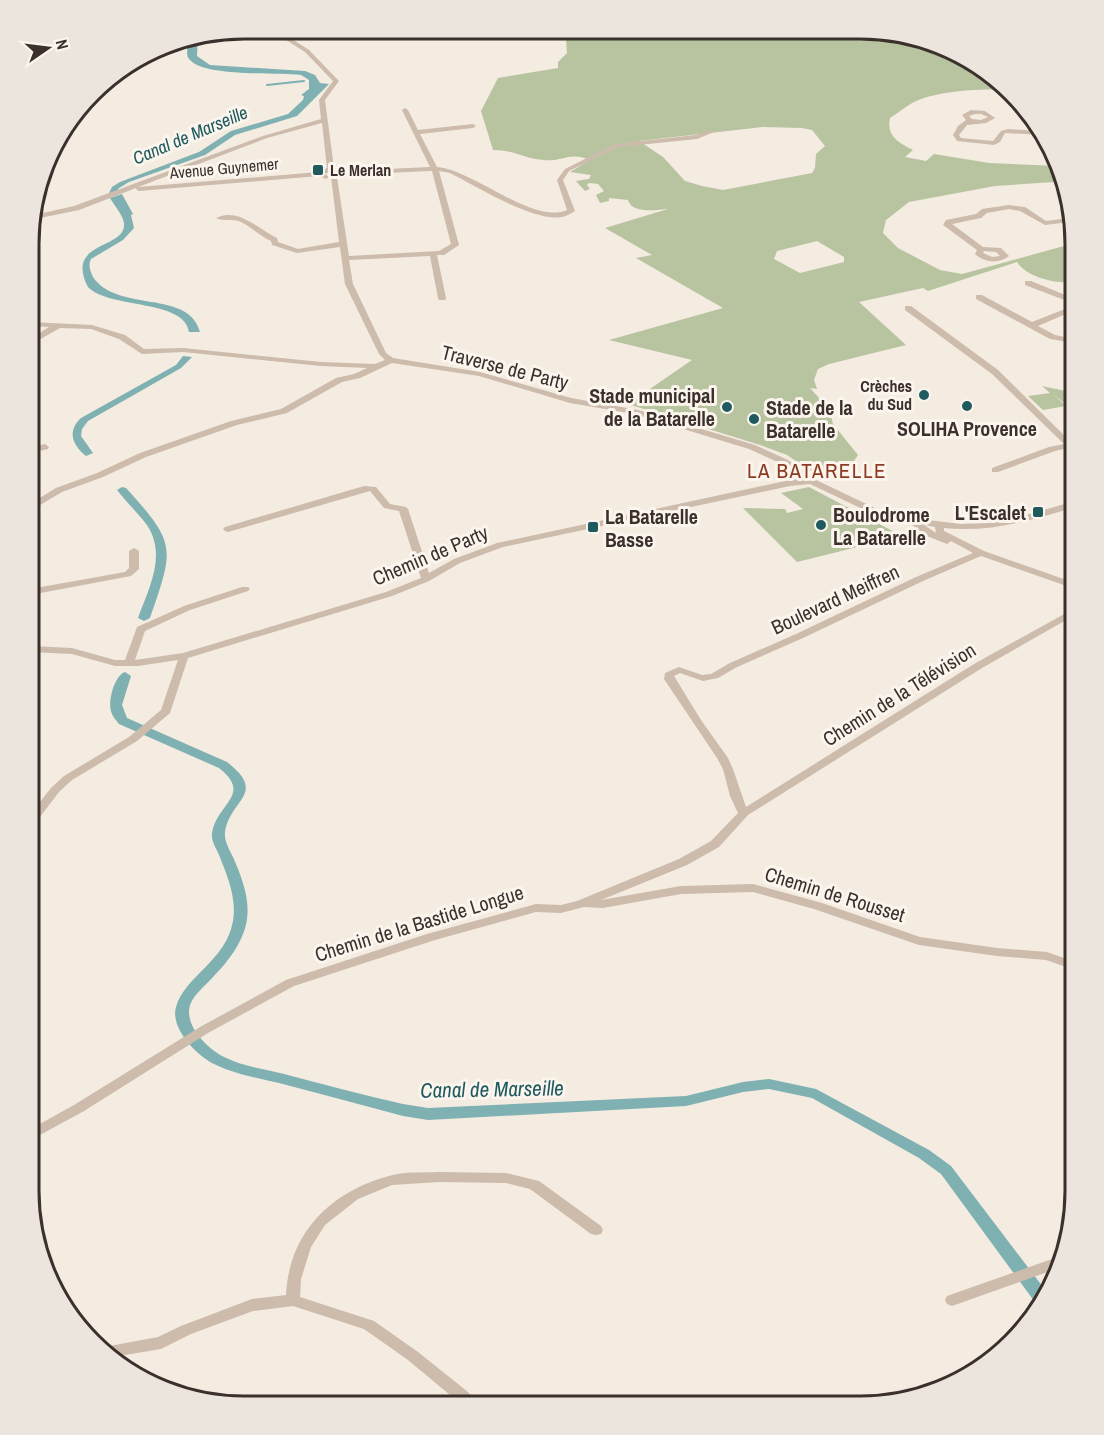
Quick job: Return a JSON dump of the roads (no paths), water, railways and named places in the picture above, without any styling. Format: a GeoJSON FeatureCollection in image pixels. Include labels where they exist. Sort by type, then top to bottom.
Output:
{"type":"FeatureCollection","features":[{"type":"Feature","properties":{"kind":"street"},"geometry":{"type":"LineString","coordinates":[[288,39],[307,51],[335,79],[322,100],[349,284],[383,354],[391,360]]}},
{"type":"Feature","properties":{"kind":"street"},"geometry":{"type":"LineString","coordinates":[[345,258],[433,253],[447,251],[455,245],[435,169],[405,110]]}},
{"type":"Feature","properties":{"kind":"street"},"geometry":{"type":"LineString","coordinates":[[41,216],[103,199],[265,137],[324,120]]}},
{"type":"Feature","properties":{"kind":"street"},"geometry":{"type":"LineString","coordinates":[[969,120],[962,124],[956,135],[959,140],[994,143],[998,141],[1003,132],[1008,130],[1031,132]]}},
{"type":"Feature","properties":{"kind":"street"},"geometry":{"type":"LineString","coordinates":[[416,132],[473,126]]}},
{"type":"Feature","properties":{"kind":"street"},"geometry":{"type":"LineString","coordinates":[[332,171],[342,173],[435,169],[454,173],[494,194],[548,215],[560,216],[571,212],[560,180],[567,170],[617,145],[697,137],[711,132]]}},
{"type":"Feature","properties":{"kind":"street","name":"Avenue Guynemer"},"geometry":{"type":"LineString","coordinates":[[126,191],[320,174],[326,177],[332,171]]}},
{"type":"Feature","properties":{"kind":"street"},"geometry":{"type":"LineString","coordinates":[[981,249],[947,225],[950,222],[978,216],[985,211],[1009,207],[1022,209],[1045,223],[1063,221]]}},
{"type":"Feature","properties":{"kind":"street"},"geometry":{"type":"LineString","coordinates":[[220,218],[249,222],[262,235],[274,240],[275,243],[297,251],[342,244]]}},
{"type":"Feature","properties":{"kind":"street"},"geometry":{"type":"LineString","coordinates":[[433,253],[442,298]]}},
{"type":"Feature","properties":{"kind":"street"},"geometry":{"type":"LineString","coordinates":[[1028,283],[1065,298]]}},
{"type":"Feature","properties":{"kind":"street"},"geometry":{"type":"LineString","coordinates":[[979,297],[1030,326],[1053,337],[1065,339]]}},
{"type":"Feature","properties":{"kind":"street"},"geometry":{"type":"LineString","coordinates":[[908,308],[994,372],[1065,439]]}},
{"type":"Feature","properties":{"kind":"street"},"geometry":{"type":"LineString","coordinates":[[1030,326],[1065,312]]}},
{"type":"Feature","properties":{"kind":"street"},"geometry":{"type":"LineString","coordinates":[[39,325],[92,327],[122,337],[142,352],[183,350],[321,364],[375,366]]}},
{"type":"Feature","properties":{"kind":"street"},"geometry":{"type":"LineString","coordinates":[[39,337],[57,326]]}},
{"type":"Feature","properties":{"kind":"street"},"geometry":{"type":"LineString","coordinates":[[39,502],[59,490],[100,475],[143,455],[234,423],[284,411],[339,381],[357,376],[391,360]]}},
{"type":"Feature","properties":{"kind":"street","name":"Traverse de Party"},"geometry":{"type":"LineString","coordinates":[[391,360],[480,374],[570,400],[635,412],[752,447],[786,462],[811,482],[876,512],[914,522]]}},
{"type":"Feature","properties":{"kind":"street"},"geometry":{"type":"LineString","coordinates":[[39,448],[45,447]]}},
{"type":"Feature","properties":{"kind":"street"},"geometry":{"type":"LineString","coordinates":[[995,470],[1052,449],[1065,448]]}},
{"type":"Feature","properties":{"kind":"street","name":"Chemin de Party"},"geometry":{"type":"LineString","coordinates":[[39,649],[72,651],[115,663],[133,663],[184,656],[389,594],[426,579],[457,561],[500,545],[790,483],[811,482]]}},
{"type":"Feature","properties":{"kind":"street"},"geometry":{"type":"LineString","coordinates":[[228,529],[315,502],[367,488],[374,489],[387,506],[403,509],[426,579]]}},
{"type":"Feature","properties":{"kind":"street"},"geometry":{"type":"LineString","coordinates":[[914,522],[961,527],[1004,524],[1065,507]]}},
{"type":"Feature","properties":{"kind":"street"},"geometry":{"type":"LineString","coordinates":[[914,522],[930,534],[970,548]]}},
{"type":"Feature","properties":{"kind":"street"},"geometry":{"type":"LineString","coordinates":[[939,525],[940,532],[981,553],[1065,582]]}},
{"type":"Feature","properties":{"kind":"street"},"geometry":{"type":"LineString","coordinates":[[39,590],[128,574],[134,569],[134,550]]}},
{"type":"Feature","properties":{"kind":"street","name":"Boulevard Meiffren"},"geometry":{"type":"LineString","coordinates":[[744,813],[734,796],[728,769],[720,754],[669,679],[673,671],[680,670],[707,678],[874,599],[981,553]]}},
{"type":"Feature","properties":{"kind":"street"},"geometry":{"type":"LineString","coordinates":[[133,663],[141,629],[187,608],[245,589]]}},
{"type":"Feature","properties":{"kind":"street","name":"Chemin de la Télévision"},"geometry":{"type":"LineString","coordinates":[[744,813],[978,666],[1065,617]]}},
{"type":"Feature","properties":{"kind":"street"},"geometry":{"type":"LineString","coordinates":[[39,811],[55,790],[68,778],[133,739],[166,711],[184,656]]}},
{"type":"Feature","properties":{"kind":"street","name":"Chemin de la Bastide Longue"},"geometry":{"type":"LineString","coordinates":[[39,1131],[80,1108],[204,1030],[290,983],[431,937],[536,908],[561,909],[581,904],[683,862],[716,844],[744,813]]}},
{"type":"Feature","properties":{"kind":"street","name":"Chemin de Rousset"},"geometry":{"type":"LineString","coordinates":[[581,904],[603,904],[681,890],[753,888],[818,906],[919,940],[997,952],[1047,956],[1065,962]]}},
{"type":"Feature","properties":{"kind":"street"},"geometry":{"type":"LineString","coordinates":[[293,1300],[294,1279],[304,1246],[320,1221],[354,1195],[391,1180],[439,1177],[515,1180],[534,1185],[596,1230]]}},
{"type":"Feature","properties":{"kind":"street"},"geometry":{"type":"LineString","coordinates":[[952,1300],[1051,1265]]}},
{"type":"Feature","properties":{"kind":"street"},"geometry":{"type":"LineString","coordinates":[[116,1351],[161,1343],[212,1319],[252,1305],[293,1300],[369,1325],[414,1356],[463,1396]]}},
{"type":"Feature","properties":{"kind":"water"},"geometry":{"type":"Polygon","coordinates":[[[198,45],[197,56],[210,65],[305,71],[315,75],[320,83],[329,84],[297,116],[235,135],[205,155],[129,182],[116,192],[109,193],[112,187],[120,182],[199,152],[231,131],[288,114],[303,100],[304,96],[301,95],[309,89],[309,80],[301,75],[242,73],[210,69],[190,60],[188,47],[198,45]]]}},
{"type":"Feature","properties":{"kind":"water"},"geometry":{"type":"Polygon","coordinates":[[[122,194],[133,214],[131,215],[134,228],[123,240],[91,259],[90,268],[93,277],[104,288],[118,295],[182,310],[193,319],[200,332],[189,332],[184,321],[174,314],[161,309],[112,299],[88,287],[83,272],[84,261],[90,253],[122,232],[123,220],[110,198],[122,194]]]}},
{"type":"Feature","properties":{"kind":"water"},"geometry":{"type":"Polygon","coordinates":[[[183,356],[192,357],[181,368],[88,421],[82,429],[81,436],[93,453],[86,456],[81,452],[75,443],[73,433],[81,418],[176,365],[183,356]]]}},
{"type":"Feature","properties":{"kind":"waterway"},"geometry":{"type":"LineString","coordinates":[[267,85],[304,81]]}},
{"type":"Feature","properties":{"kind":"waterway","name":"Canal de Marseille"},"geometry":{"type":"LineString","coordinates":[[122,490],[151,524],[159,537],[162,548],[159,576],[144,618]]}},
{"type":"Feature","properties":{"kind":"waterway","name":"Canal de Marseille"},"geometry":{"type":"LineString","coordinates":[[125,676],[116,699],[117,710],[123,721],[223,765],[235,774],[240,783],[240,791],[224,817],[218,838],[238,889],[241,904],[240,919],[228,950],[189,996],[182,1013],[183,1021],[192,1037],[212,1056],[225,1063],[248,1070],[403,1110],[428,1114],[686,1101],[743,1087],[769,1084],[816,1094],[924,1154],[946,1170],[1038,1293]]}},
{"type":"Feature","properties":{"kind":"place","name":"Le Merlan"},"geometry":{"type":"Point","coordinates":[318,170]}},
{"type":"Feature","properties":{"kind":"place","name":"Crèches du Sud"},"geometry":{"type":"Point","coordinates":[924,395]}},
{"type":"Feature","properties":{"kind":"place","name":"SOLIHA Provence"},"geometry":{"type":"Point","coordinates":[967,406]}},
{"type":"Feature","properties":{"kind":"place","name":"Stade municipal de la Batarelle"},"geometry":{"type":"Point","coordinates":[727,407]}},
{"type":"Feature","properties":{"kind":"place","name":"Stade de la Batarelle"},"geometry":{"type":"Point","coordinates":[754,419]}},
{"type":"Feature","properties":{"kind":"place","name":"L'Escalet"},"geometry":{"type":"Point","coordinates":[1038,512]}},
{"type":"Feature","properties":{"kind":"place","name":"Boulodrome La Batarelle"},"geometry":{"type":"Point","coordinates":[821,525]}},
{"type":"Feature","properties":{"kind":"place","name":"La Batarelle Basse"},"geometry":{"type":"Point","coordinates":[593,527]}},
{"type":"Feature","properties":{"kind":"district","name":"LA BATARELLE"},"geometry":{"type":"Point","coordinates":[817,470]}}]}
